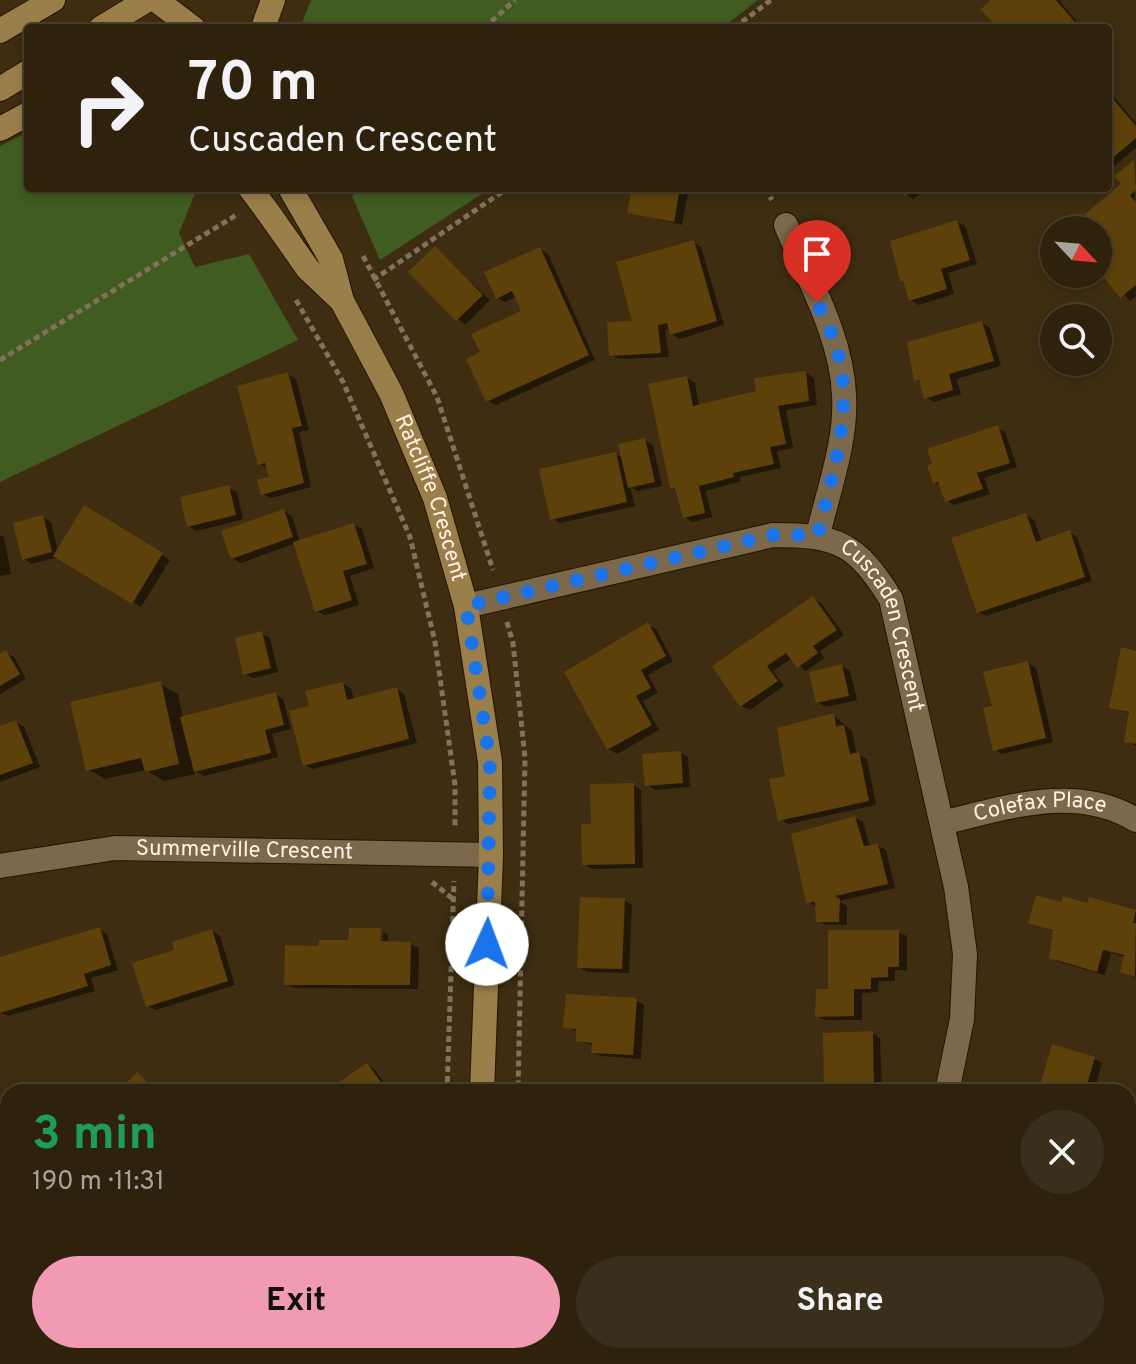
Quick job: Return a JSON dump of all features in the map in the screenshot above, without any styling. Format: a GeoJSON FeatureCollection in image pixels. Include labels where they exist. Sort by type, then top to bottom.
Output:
{"type":"FeatureCollection","features":[{"type":"Feature","properties":{"kind":"street"},"geometry":{"type":"LineString","coordinates":[[0,31],[53,0]]}},
{"type":"Feature","properties":{"kind":"street"},"geometry":{"type":"LineString","coordinates":[[108,24],[152,0]]}},
{"type":"Feature","properties":{"kind":"street"},"geometry":{"type":"LineString","coordinates":[[152,0],[155,24]]}},
{"type":"Feature","properties":{"kind":"street"},"geometry":{"type":"LineString","coordinates":[[152,0],[187,24]]}},
{"type":"Feature","properties":{"kind":"street"},"geometry":{"type":"LineString","coordinates":[[264,24],[273,0]]}},
{"type":"Feature","properties":{"kind":"street"},"geometry":{"type":"LineString","coordinates":[[0,89],[24,74]]}},
{"type":"Feature","properties":{"kind":"street"},"geometry":{"type":"LineString","coordinates":[[0,129],[24,116]]}},
{"type":"Feature","properties":{"kind":"street","name":"Ratcliffe Crescent"},"geometry":{"type":"LineString","coordinates":[[253,192],[308,269],[342,301]]}},
{"type":"Feature","properties":{"kind":"street","name":"Ratcliffe Crescent"},"geometry":{"type":"LineString","coordinates":[[293,193],[331,259],[342,301],[391,393],[435,498],[466,606],[490,762],[491,855],[482,1084]]}},
{"type":"Feature","properties":{"kind":"street"},"geometry":{"type":"LineString","coordinates":[[786,225],[838,352],[845,396],[840,439],[818,535]]}},
{"type":"Feature","properties":{"kind":"street","name":"Cuscaden Crescent"},"geometry":{"type":"LineString","coordinates":[[466,606],[773,535],[818,535],[869,564],[891,599],[956,887],[965,954],[962,1019],[949,1084]]}},
{"type":"Feature","properties":{"kind":"street","name":"Colefax Place"},"geometry":{"type":"LineString","coordinates":[[942,823],[1047,800],[1085,801],[1136,820]]}},
{"type":"Feature","properties":{"kind":"street","name":"Summerville Crescent"},"geometry":{"type":"LineString","coordinates":[[0,866],[115,848],[491,855]]}},
{"type":"Feature","properties":{"kind":"path"},"geometry":{"type":"LineString","coordinates":[[488,24],[515,0]]}},
{"type":"Feature","properties":{"kind":"path"},"geometry":{"type":"LineString","coordinates":[[739,24],[771,0]]}},
{"type":"Feature","properties":{"kind":"path"},"geometry":{"type":"LineString","coordinates":[[487,546],[437,397],[375,279],[502,192]]}},
{"type":"Feature","properties":{"kind":"path"},"geometry":{"type":"LineString","coordinates":[[0,360],[240,212]]}},
{"type":"Feature","properties":{"kind":"path"},"geometry":{"type":"LineString","coordinates":[[290,291],[343,382],[410,537],[435,642],[455,785]]}},
{"type":"Feature","properties":{"kind":"path"},"geometry":{"type":"LineString","coordinates":[[447,1084],[453,920]]}},
{"type":"Feature","properties":{"kind":"green space"},"geometry":{"type":"Polygon","coordinates":[[[311,0],[758,0],[727,24],[302,24],[311,0]]]}},
{"type":"Feature","properties":{"kind":"green space"},"geometry":{"type":"Polygon","coordinates":[[[24,134],[24,192],[195,192],[179,233],[195,267],[249,254],[298,340],[0,482],[0,146],[24,134]]]}},
{"type":"Feature","properties":{"kind":"green space"},"geometry":{"type":"Polygon","coordinates":[[[356,192],[485,192],[380,260],[352,196],[356,192]]]}},
{"type":"Feature","properties":{"kind":"building"},"geometry":{"type":"Polygon","coordinates":[[[991,0],[1056,0],[1077,24],[994,24],[981,9],[991,0]]]}},
{"type":"Feature","properties":{"kind":"building"},"geometry":{"type":"Polygon","coordinates":[[[1112,98],[1136,126],[1136,138],[1112,159],[1112,98]]]}},
{"type":"Feature","properties":{"kind":"building"},"geometry":{"type":"Polygon","coordinates":[[[1134,160],[1136,190],[1130,195],[1136,203],[1136,285],[1120,298],[1112,288],[1112,216],[1083,216],[1121,184],[1114,176],[1134,160]]]}},
{"type":"Feature","properties":{"kind":"building"},"geometry":{"type":"Polygon","coordinates":[[[631,192],[679,192],[674,222],[627,213],[631,192]]]}},
{"type":"Feature","properties":{"kind":"building"},"geometry":{"type":"Polygon","coordinates":[[[957,220],[970,260],[941,269],[947,289],[909,301],[903,281],[900,281],[890,241],[957,220]]]}},
{"type":"Feature","properties":{"kind":"building"},"geometry":{"type":"Polygon","coordinates":[[[694,240],[717,321],[670,335],[667,323],[658,325],[661,353],[609,356],[607,322],[632,321],[616,262],[694,240]]]}},
{"type":"Feature","properties":{"kind":"building"},"geometry":{"type":"Polygon","coordinates":[[[435,246],[483,295],[456,321],[408,272],[435,246]]]}},
{"type":"Feature","properties":{"kind":"building"},"geometry":{"type":"Polygon","coordinates":[[[540,247],[589,355],[486,402],[466,359],[480,352],[471,334],[521,311],[512,291],[496,299],[484,272],[540,247]]]}},
{"type":"Feature","properties":{"kind":"building"},"geometry":{"type":"Polygon","coordinates":[[[982,321],[994,361],[949,374],[953,390],[924,399],[919,380],[914,381],[907,342],[982,321]]]}},
{"type":"Feature","properties":{"kind":"building"},"geometry":{"type":"Polygon","coordinates":[[[806,371],[809,401],[778,406],[786,444],[770,447],[774,464],[733,473],[734,477],[699,486],[705,513],[683,518],[675,488],[670,488],[648,384],[687,376],[693,406],[756,391],[754,378],[806,371]]]}},
{"type":"Feature","properties":{"kind":"building"},"geometry":{"type":"Polygon","coordinates":[[[288,372],[302,426],[292,428],[304,483],[261,495],[257,480],[269,477],[265,463],[258,465],[237,386],[288,372]]]}},
{"type":"Feature","properties":{"kind":"building"},"geometry":{"type":"Polygon","coordinates":[[[998,425],[1010,463],[977,473],[983,489],[945,502],[938,482],[933,483],[927,466],[932,464],[927,449],[998,425]]]}},
{"type":"Feature","properties":{"kind":"building"},"geometry":{"type":"Polygon","coordinates":[[[645,438],[655,482],[628,488],[618,444],[645,438]]]}},
{"type":"Feature","properties":{"kind":"building"},"geometry":{"type":"Polygon","coordinates":[[[616,452],[627,502],[550,520],[539,469],[616,452]]]}},
{"type":"Feature","properties":{"kind":"building"},"geometry":{"type":"Polygon","coordinates":[[[229,485],[236,515],[187,527],[180,497],[229,485]]]}},
{"type":"Feature","properties":{"kind":"building"},"geometry":{"type":"Polygon","coordinates":[[[84,505],[163,553],[132,604],[53,556],[84,505]]]}},
{"type":"Feature","properties":{"kind":"building"},"geometry":{"type":"Polygon","coordinates":[[[284,509],[293,537],[231,559],[221,531],[284,509]]]}},
{"type":"Feature","properties":{"kind":"building"},"geometry":{"type":"Polygon","coordinates":[[[1026,513],[1036,542],[1070,530],[1085,577],[977,613],[951,538],[1026,513]]]}},
{"type":"Feature","properties":{"kind":"building"},"geometry":{"type":"Polygon","coordinates":[[[43,515],[52,552],[22,560],[13,523],[43,515]]]}},
{"type":"Feature","properties":{"kind":"building"},"geometry":{"type":"Polygon","coordinates":[[[354,523],[367,564],[343,571],[352,600],[315,612],[293,542],[354,523]]]}},
{"type":"Feature","properties":{"kind":"building"},"geometry":{"type":"Polygon","coordinates":[[[813,596],[837,630],[813,646],[818,653],[797,668],[786,653],[767,666],[778,681],[740,707],[712,666],[813,596]]]}},
{"type":"Feature","properties":{"kind":"building"},"geometry":{"type":"Polygon","coordinates":[[[648,622],[666,656],[641,670],[651,688],[636,696],[652,725],[607,750],[564,672],[648,622]]]}},
{"type":"Feature","properties":{"kind":"building"},"geometry":{"type":"Polygon","coordinates":[[[262,631],[271,668],[243,675],[235,638],[262,631]]]}},
{"type":"Feature","properties":{"kind":"building"},"geometry":{"type":"Polygon","coordinates":[[[1121,647],[1136,651],[1136,744],[1124,742],[1129,712],[1109,708],[1121,647]]]}},
{"type":"Feature","properties":{"kind":"building"},"geometry":{"type":"Polygon","coordinates":[[[6,650],[20,674],[0,686],[0,654],[6,650]]]}},
{"type":"Feature","properties":{"kind":"building"},"geometry":{"type":"Polygon","coordinates":[[[1028,661],[1046,738],[993,751],[983,708],[992,706],[983,672],[1028,661]]]}},
{"type":"Feature","properties":{"kind":"building"},"geometry":{"type":"Polygon","coordinates":[[[842,664],[849,696],[816,703],[809,672],[842,664]]]}},
{"type":"Feature","properties":{"kind":"building"},"geometry":{"type":"Polygon","coordinates":[[[161,681],[179,764],[145,772],[141,758],[86,771],[70,702],[161,681]]]}},
{"type":"Feature","properties":{"kind":"building"},"geometry":{"type":"Polygon","coordinates":[[[343,682],[347,700],[397,687],[409,739],[303,766],[289,711],[309,706],[305,691],[343,682]]]}},
{"type":"Feature","properties":{"kind":"building"},"geometry":{"type":"Polygon","coordinates":[[[276,692],[284,725],[265,730],[271,753],[194,772],[180,717],[276,692]]]}},
{"type":"Feature","properties":{"kind":"building"},"geometry":{"type":"Polygon","coordinates":[[[834,713],[836,726],[844,725],[850,754],[859,752],[869,801],[778,821],[769,779],[785,776],[777,728],[834,713]]]}},
{"type":"Feature","properties":{"kind":"building"},"geometry":{"type":"Polygon","coordinates":[[[16,720],[33,763],[0,775],[0,726],[16,720]]]}},
{"type":"Feature","properties":{"kind":"building"},"geometry":{"type":"Polygon","coordinates":[[[681,751],[683,783],[645,786],[642,754],[681,751]]]}},
{"type":"Feature","properties":{"kind":"building"},"geometry":{"type":"Polygon","coordinates":[[[634,783],[635,864],[582,865],[581,824],[591,824],[590,784],[634,783]]]}},
{"type":"Feature","properties":{"kind":"building"},"geometry":{"type":"Polygon","coordinates":[[[855,816],[864,846],[878,844],[888,884],[835,896],[840,899],[839,922],[816,922],[815,902],[806,903],[791,834],[855,816]]]}},
{"type":"Feature","properties":{"kind":"building"},"geometry":{"type":"Polygon","coordinates":[[[1036,895],[1061,902],[1063,896],[1087,903],[1089,897],[1136,910],[1133,923],[1136,923],[1135,977],[1120,972],[1124,955],[1103,950],[1097,972],[1049,958],[1053,930],[1028,923],[1036,895]]]}},
{"type":"Feature","properties":{"kind":"building"},"geometry":{"type":"Polygon","coordinates":[[[580,897],[625,898],[622,969],[577,968],[580,897]]]}},
{"type":"Feature","properties":{"kind":"building"},"geometry":{"type":"Polygon","coordinates":[[[100,927],[111,965],[84,974],[88,986],[0,1013],[0,957],[100,927]]]}},
{"type":"Feature","properties":{"kind":"building"},"geometry":{"type":"Polygon","coordinates":[[[349,928],[381,928],[380,941],[411,942],[410,985],[284,985],[285,945],[318,946],[319,940],[348,940],[349,928]]]}},
{"type":"Feature","properties":{"kind":"building"},"geometry":{"type":"Polygon","coordinates":[[[212,929],[228,981],[146,1007],[132,963],[174,950],[172,942],[212,929]]]}},
{"type":"Feature","properties":{"kind":"building"},"geometry":{"type":"Polygon","coordinates":[[[828,930],[899,930],[899,967],[888,967],[888,977],[871,978],[871,989],[854,989],[854,1016],[815,1017],[816,989],[828,989],[828,930]]]}},
{"type":"Feature","properties":{"kind":"building"},"geometry":{"type":"Polygon","coordinates":[[[566,994],[637,998],[633,1055],[591,1053],[592,1043],[576,1041],[576,1029],[563,1028],[566,994]]]}},
{"type":"Feature","properties":{"kind":"building"},"geometry":{"type":"Polygon","coordinates":[[[873,1031],[874,1084],[824,1084],[823,1033],[873,1031]]]}},
{"type":"Feature","properties":{"kind":"building"},"geometry":{"type":"Polygon","coordinates":[[[1052,1044],[1095,1057],[1087,1084],[1040,1084],[1052,1044]]]}},
{"type":"Feature","properties":{"kind":"building"},"geometry":{"type":"Polygon","coordinates":[[[367,1063],[382,1084],[337,1084],[367,1063]]]}},
{"type":"Feature","properties":{"kind":"building"},"geometry":{"type":"Polygon","coordinates":[[[137,1072],[150,1084],[126,1084],[137,1072]]]}},
{"type":"Feature","properties":{"kind":"route"},"geometry":{"type":"LineString","coordinates":[[487,944],[491,855],[490,762],[466,606],[773,535],[818,535],[840,439],[845,396],[838,352],[817,302]]}}]}
